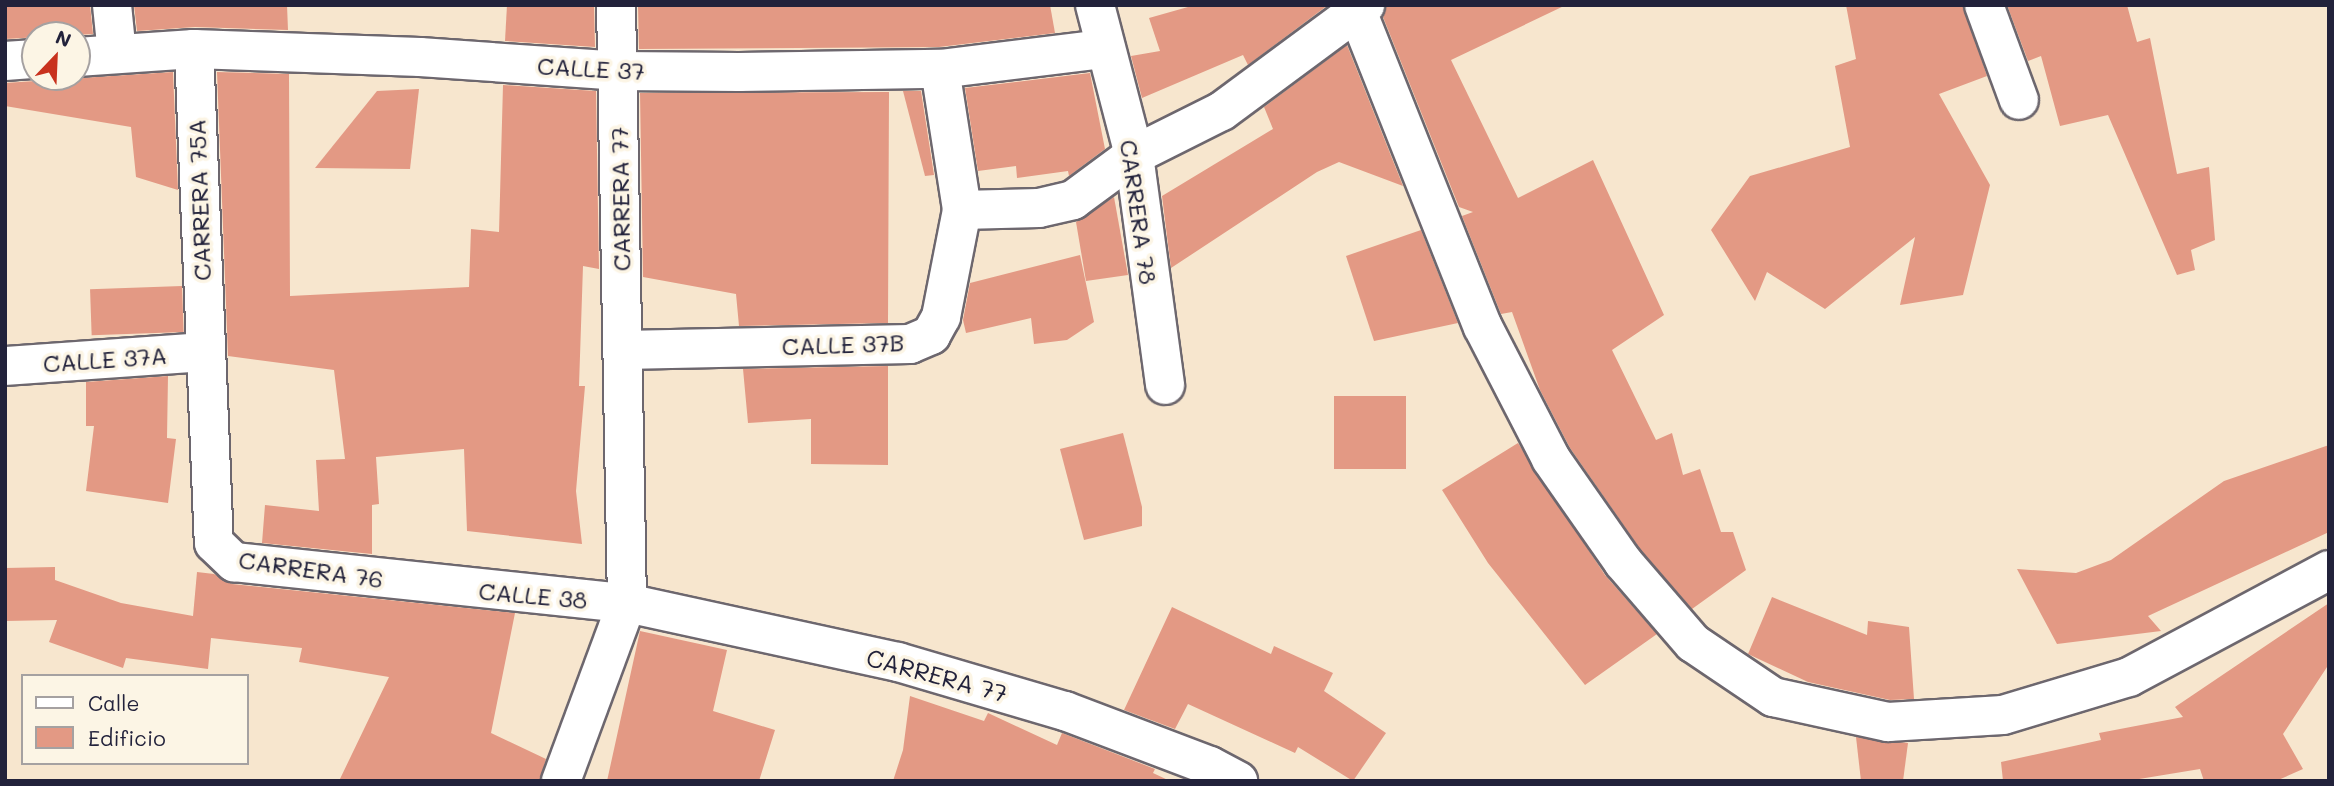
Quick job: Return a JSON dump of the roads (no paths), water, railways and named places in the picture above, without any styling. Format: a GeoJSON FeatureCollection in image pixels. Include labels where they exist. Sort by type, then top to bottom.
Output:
{"type":"FeatureCollection","features":[{"type":"Feature","properties":{"kind":"street"},"geometry":{"type":"LineString","coordinates":[[111,5],[117,54]]}},
{"type":"Feature","properties":{"kind":"street","name":"CARRERA 77"},"geometry":{"type":"LineString","coordinates":[[561,781],[627,603],[616,5]]}},
{"type":"Feature","properties":{"kind":"street","name":"CARRERA 78"},"geometry":{"type":"LineString","coordinates":[[1095,5],[1104,49],[1134,155],[1165,385]]}},
{"type":"Feature","properties":{"kind":"street"},"geometry":{"type":"LineString","coordinates":[[1984,5],[2019,100]]}},
{"type":"Feature","properties":{"kind":"street"},"geometry":{"type":"LineString","coordinates":[[962,210],[1039,208],[1073,200],[1134,155],[1222,111],[1361,8],[1483,327],[1551,459],[1622,562],[1693,643],[1773,697],[1888,722],[2003,715],[2129,677],[2329,570]]}},
{"type":"Feature","properties":{"kind":"street","name":"CALLE 37"},"geometry":{"type":"LineString","coordinates":[[91,56],[194,49],[618,71],[940,69],[1104,49]]}},
{"type":"Feature","properties":{"kind":"street","name":"CARRERA 75A"},"geometry":{"type":"LineString","coordinates":[[194,49],[204,352]]}},
{"type":"Feature","properties":{"kind":"street","name":"CALLE 37B"},"geometry":{"type":"LineString","coordinates":[[623,350],[910,344],[931,335],[941,317],[962,210],[940,69]]}},
{"type":"Feature","properties":{"kind":"street","name":"CALLE 37A"},"geometry":{"type":"LineString","coordinates":[[5,366],[204,352]]}},
{"type":"Feature","properties":{"kind":"street","name":"CARRERA 76"},"geometry":{"type":"LineString","coordinates":[[204,352],[214,543],[221,553],[234,562],[438,586]]}},
{"type":"Feature","properties":{"kind":"street","name":"CALLE 38"},"geometry":{"type":"LineString","coordinates":[[438,586],[627,603]]}},
{"type":"Feature","properties":{"kind":"street","name":"CARRERA 77"},"geometry":{"type":"LineString","coordinates":[[627,603],[911,666],[1065,711],[1238,781]]}}]}
